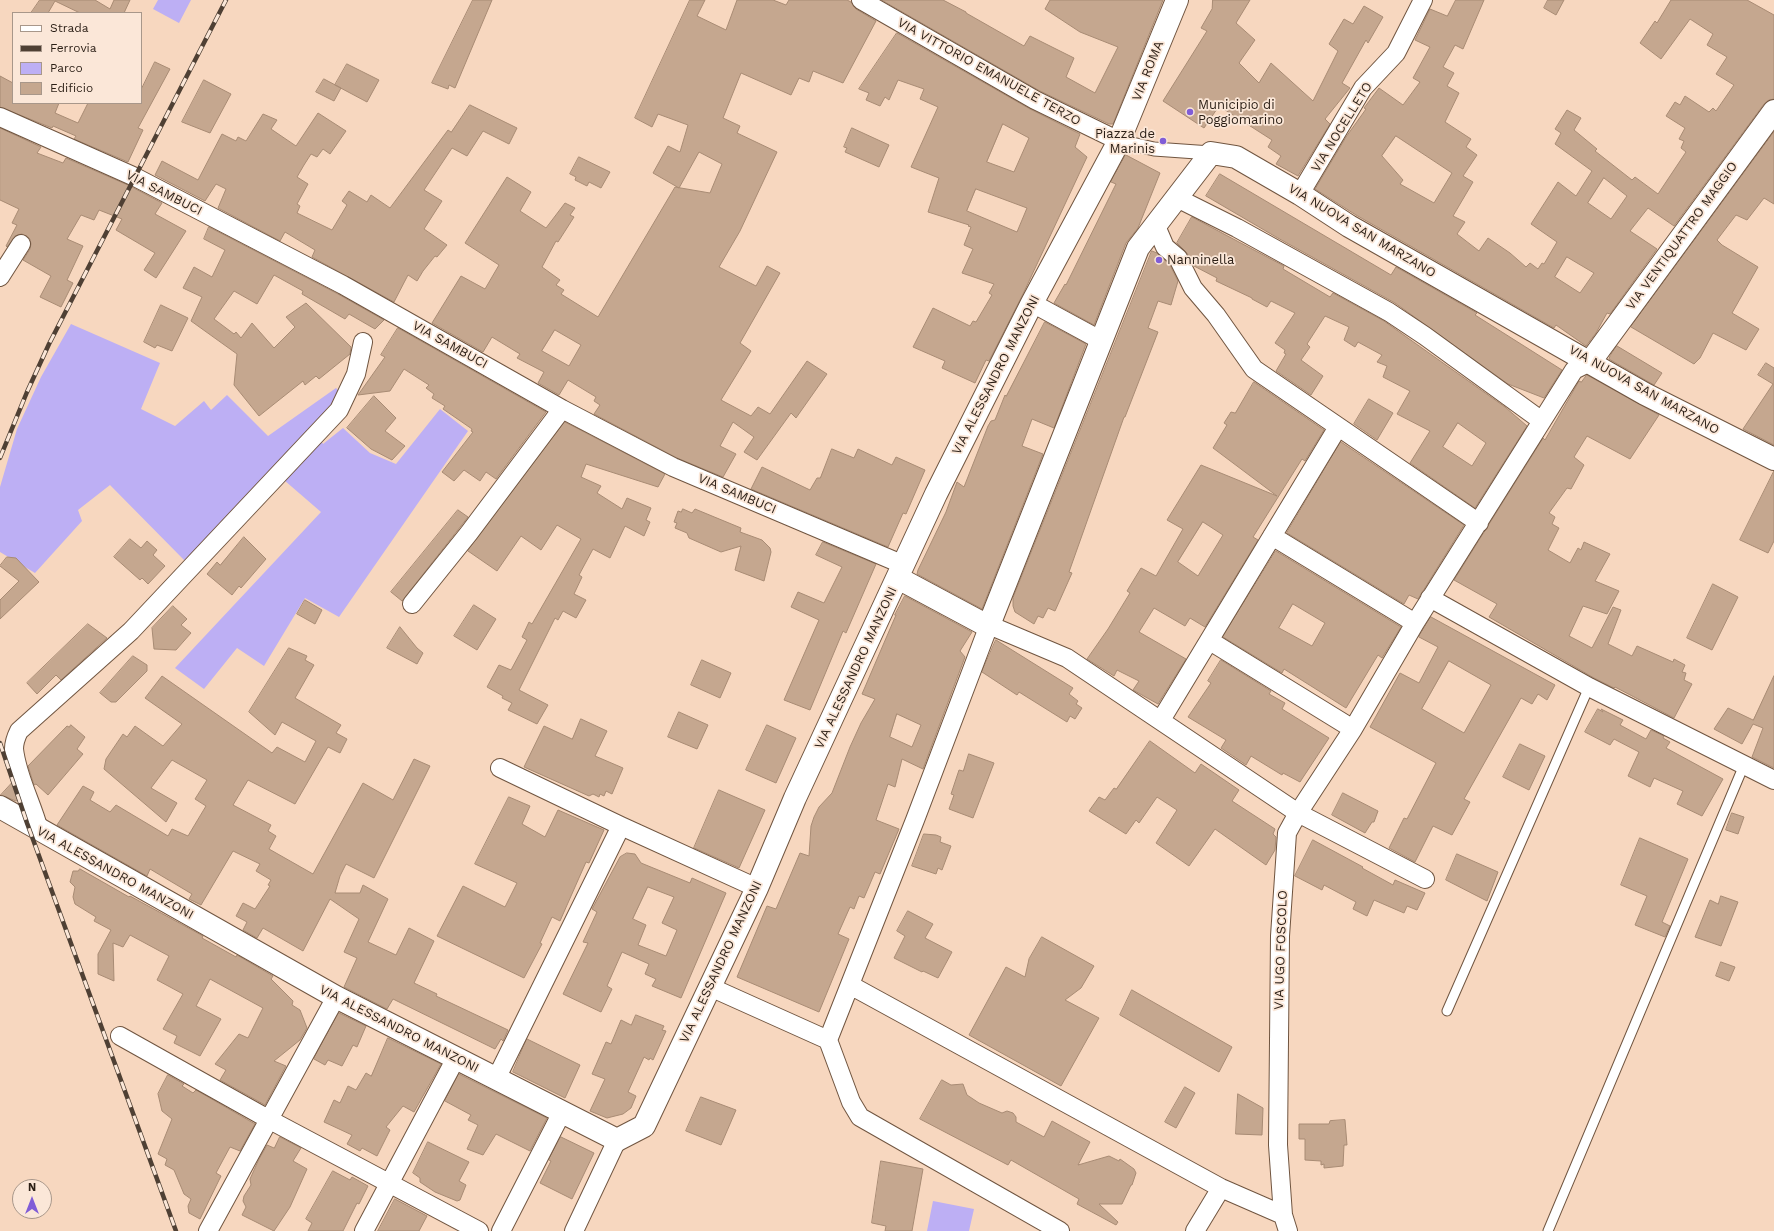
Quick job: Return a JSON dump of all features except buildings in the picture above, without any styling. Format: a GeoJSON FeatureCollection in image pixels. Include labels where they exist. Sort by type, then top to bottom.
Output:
{"type":"FeatureCollection","features":[{"type":"Feature","properties":{"kind":"main road","name":"VIA ROMA"},"geometry":{"type":"LineString","coordinates":[[1119,141],[1177,0]]}},
{"type":"Feature","properties":{"kind":"main road","name":"VIA VENTIQUATTRO MAGGIO"},"geometry":{"type":"LineString","coordinates":[[1590,362],[1773,113]]}},
{"type":"Feature","properties":{"kind":"main road","name":"VIA ALESSANDRO MANZONI"},"geometry":{"type":"LineString","coordinates":[[0,807],[336,997],[617,1140],[644,1126],[757,888],[795,798],[936,494],[1032,303],[1119,141]]}},
{"type":"Feature","properties":{"kind":"main road","name":"VIA NUOVA SAN MARZANO"},"geometry":{"type":"LineString","coordinates":[[1211,153],[1236,157],[1300,194],[1349,226],[1645,394],[1774,459]]}},
{"type":"Feature","properties":{"kind":"main road"},"geometry":{"type":"LineString","coordinates":[[901,571],[982,623],[989,625],[1138,248],[1211,153]]}},
{"type":"Feature","properties":{"kind":"street","name":"VIA VITTORIO EMANUELE TERZO"},"geometry":{"type":"LineString","coordinates":[[861,0],[1035,100],[1119,141]]}},
{"type":"Feature","properties":{"kind":"street","name":"VIA NOCELLETO"},"geometry":{"type":"LineString","coordinates":[[1300,194],[1363,88],[1396,53],[1423,0]]}},
{"type":"Feature","properties":{"kind":"street","name":"VIA SAMBUCI"},"geometry":{"type":"LineString","coordinates":[[0,117],[135,177],[336,282],[562,409],[673,467],[901,571]]}},
{"type":"Feature","properties":{"kind":"street"},"geometry":{"type":"LineString","coordinates":[[1119,141],[1154,149],[1211,153]]}},
{"type":"Feature","properties":{"kind":"street"},"geometry":{"type":"LineString","coordinates":[[1177,198],[1237,228],[1389,312],[1425,336],[1542,421]]}},
{"type":"Feature","properties":{"kind":"street"},"geometry":{"type":"LineString","coordinates":[[1156,226],[1165,248],[1178,258],[1193,288],[1216,315],[1254,369],[1479,523]]}},
{"type":"Feature","properties":{"kind":"street"},"geometry":{"type":"LineString","coordinates":[[0,277],[21,244]]}},
{"type":"Feature","properties":{"kind":"street"},"geometry":{"type":"LineString","coordinates":[[1032,303],[1102,341]]}},
{"type":"Feature","properties":{"kind":"street"},"geometry":{"type":"LineString","coordinates":[[39,830],[14,749],[19,731],[131,631],[339,410],[356,374],[363,342]]}},
{"type":"Feature","properties":{"kind":"street","name":"VIA UGO FOSCOLO"},"geometry":{"type":"LineString","coordinates":[[1285,1223],[1278,1145],[1280,936],[1287,832],[1353,729],[1430,598],[1479,523],[1574,370],[1590,362]]}},
{"type":"Feature","properties":{"kind":"street"},"geometry":{"type":"LineString","coordinates":[[412,604],[469,533],[562,409]]}},
{"type":"Feature","properties":{"kind":"street"},"geometry":{"type":"LineString","coordinates":[[1161,720],[1338,427]]}},
{"type":"Feature","properties":{"kind":"street"},"geometry":{"type":"LineString","coordinates":[[1272,536],[1415,623]]}},
{"type":"Feature","properties":{"kind":"street"},"geometry":{"type":"LineString","coordinates":[[1430,598],[1589,687],[1774,780]]}},
{"type":"Feature","properties":{"kind":"street"},"geometry":{"type":"LineString","coordinates":[[1060,1231],[860,1117],[851,1102],[828,1040],[915,820],[989,625],[1067,658],[1298,813],[1425,878]]}},
{"type":"Feature","properties":{"kind":"street"},"geometry":{"type":"LineString","coordinates":[[1210,641],[1353,729]]}},
{"type":"Feature","properties":{"kind":"street"},"geometry":{"type":"LineString","coordinates":[[500,768],[621,826],[757,888]]}},
{"type":"Feature","properties":{"kind":"street"},"geometry":{"type":"LineString","coordinates":[[496,1079],[621,826]]}},
{"type":"Feature","properties":{"kind":"street"},"geometry":{"type":"LineString","coordinates":[[850,985],[1285,1223]]}},
{"type":"Feature","properties":{"kind":"street"},"geometry":{"type":"LineString","coordinates":[[710,987],[828,1040]]}},
{"type":"Feature","properties":{"kind":"street"},"geometry":{"type":"LineString","coordinates":[[208,1231],[336,997]]}},
{"type":"Feature","properties":{"kind":"street"},"geometry":{"type":"LineString","coordinates":[[120,1036],[270,1120],[479,1231]]}},
{"type":"Feature","properties":{"kind":"street"},"geometry":{"type":"LineString","coordinates":[[364,1231],[456,1058]]}},
{"type":"Feature","properties":{"kind":"street"},"geometry":{"type":"LineString","coordinates":[[501,1231],[562,1112]]}},
{"type":"Feature","properties":{"kind":"street"},"geometry":{"type":"LineString","coordinates":[[574,1231],[617,1140]]}},
{"type":"Feature","properties":{"kind":"street"},"geometry":{"type":"LineString","coordinates":[[1195,1231],[1221,1188]]}},
{"type":"Feature","properties":{"kind":"lane"},"geometry":{"type":"LineString","coordinates":[[1448,1011],[1589,687]]}},
{"type":"Feature","properties":{"kind":"lane"},"geometry":{"type":"LineString","coordinates":[[1548,1231],[1744,765]]}},
{"type":"Feature","properties":{"kind":"green space"},"geometry":{"type":"Polygon","coordinates":[[[158,0],[191,0],[179,23],[153,9],[158,0]]]}},
{"type":"Feature","properties":{"kind":"green space"},"geometry":{"type":"Polygon","coordinates":[[[71,324],[160,363],[141,409],[175,426],[204,401],[211,410],[227,395],[268,436],[336,388],[346,398],[315,430],[323,444],[343,428],[370,453],[396,464],[440,409],[468,431],[339,617],[305,598],[264,666],[237,648],[204,689],[175,668],[321,512],[277,474],[185,561],[110,485],[78,510],[82,521],[35,573],[0,552],[0,487],[17,429],[41,377],[71,324]]]}},
{"type":"Feature","properties":{"kind":"green space"},"geometry":{"type":"Polygon","coordinates":[[[933,1201],[974,1209],[969,1231],[927,1231],[933,1201]]]}},
{"type":"Feature","properties":{"kind":"railway"},"geometry":{"type":"LineString","coordinates":[[0,458],[27,392],[49,344],[226,0]]}},
{"type":"Feature","properties":{"kind":"railway"},"geometry":{"type":"LineString","coordinates":[[0,743],[27,823],[176,1231]]}},
{"type":"Feature","properties":{"kind":"place","name":"Municipio di Poggiomarino"},"geometry":{"type":"Point","coordinates":[1190,112]}},
{"type":"Feature","properties":{"kind":"place","name":"Piazza de Marinis"},"geometry":{"type":"Point","coordinates":[1163,141]}},
{"type":"Feature","properties":{"kind":"place","name":"Nanninella"},"geometry":{"type":"Point","coordinates":[1159,260]}}]}
